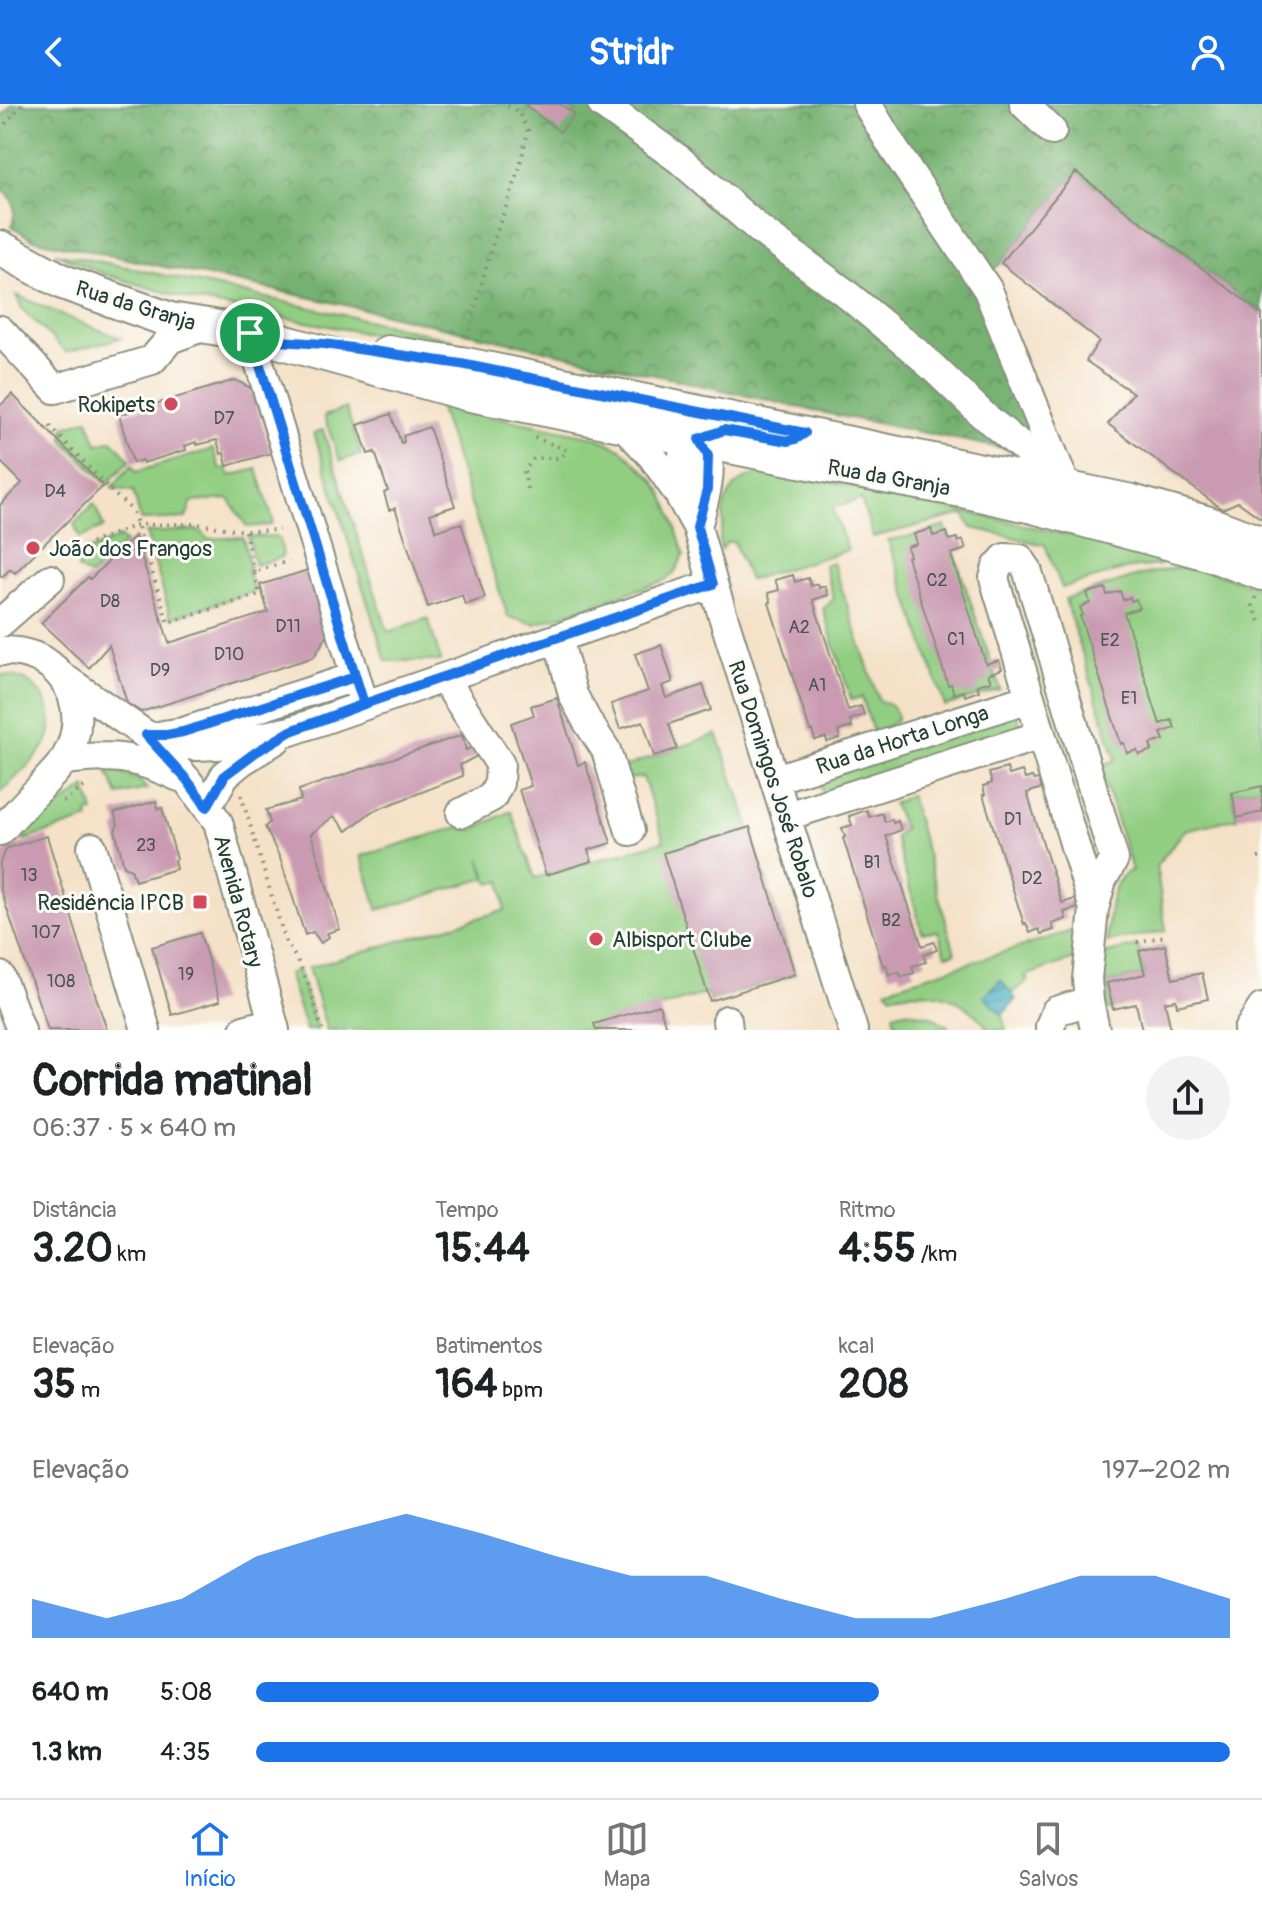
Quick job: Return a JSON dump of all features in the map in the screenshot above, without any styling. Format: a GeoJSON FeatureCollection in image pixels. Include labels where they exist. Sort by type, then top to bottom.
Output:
{"type":"FeatureCollection","features":[{"type":"Feature","properties":{"kind":"main road","name":"Rua da Granja"},"geometry":{"type":"LineString","coordinates":[[0,248],[63,282],[170,320],[264,337],[461,364],[805,433],[1132,502],[1206,523],[1262,544]]}},
{"type":"Feature","properties":{"kind":"main road","name":"Rua da Granja"},"geometry":{"type":"LineString","coordinates":[[264,337],[466,393],[1037,507],[1208,553],[1262,573]]}},
{"type":"Feature","properties":{"kind":"street"},"geometry":{"type":"LineString","coordinates":[[602,104],[680,160],[760,230],[844,292],[921,356],[1067,488]]}},
{"type":"Feature","properties":{"kind":"street"},"geometry":{"type":"LineString","coordinates":[[867,104],[988,290],[1067,488]]}},
{"type":"Feature","properties":{"kind":"street"},"geometry":{"type":"LineString","coordinates":[[1024,104],[1052,131]]}},
{"type":"Feature","properties":{"kind":"street"},"geometry":{"type":"LineString","coordinates":[[0,330],[55,389],[152,360],[170,339],[205,326]]}},
{"type":"Feature","properties":{"kind":"street"},"geometry":{"type":"LineString","coordinates":[[264,337],[364,704]]}},
{"type":"Feature","properties":{"kind":"street"},"geometry":{"type":"LineString","coordinates":[[672,407],[699,439],[708,456],[707,490],[697,527]]}},
{"type":"Feature","properties":{"kind":"street","name":"Rua Domingos José Robalo"},"geometry":{"type":"LineString","coordinates":[[622,424],[652,456],[697,527],[853,1030]]}},
{"type":"Feature","properties":{"kind":"street"},"geometry":{"type":"LineString","coordinates":[[678,493],[683,455],[699,439],[724,430],[788,441],[805,433]]}},
{"type":"Feature","properties":{"kind":"street"},"geometry":{"type":"LineString","coordinates":[[707,490],[725,469],[761,453]]}},
{"type":"Feature","properties":{"kind":"street"},"geometry":{"type":"LineString","coordinates":[[1094,909],[994,578],[997,567],[1005,558],[1020,559],[1027,569],[1111,843],[1114,859],[1102,880],[1094,909],[1087,979],[1095,1030]]}},
{"type":"Feature","properties":{"kind":"street"},"geometry":{"type":"LineString","coordinates":[[50,579],[0,626],[51,668],[146,735],[176,744],[198,746],[291,731],[713,584]]}},
{"type":"Feature","properties":{"kind":"street"},"geometry":{"type":"LineString","coordinates":[[558,638],[573,695],[606,750],[630,831]]}},
{"type":"Feature","properties":{"kind":"street"},"geometry":{"type":"LineString","coordinates":[[0,651],[23,652],[51,668],[73,698],[77,711],[73,743],[65,760],[0,831]]}},
{"type":"Feature","properties":{"kind":"street"},"geometry":{"type":"LineString","coordinates":[[146,735],[183,732],[355,677]]}},
{"type":"Feature","properties":{"kind":"street"},"geometry":{"type":"LineString","coordinates":[[444,678],[500,764],[499,783],[492,797],[461,813]]}},
{"type":"Feature","properties":{"kind":"street","name":"Rua da Horta Longa"},"geometry":{"type":"LineString","coordinates":[[775,779],[1030,698]]}},
{"type":"Feature","properties":{"kind":"street"},"geometry":{"type":"LineString","coordinates":[[207,807],[225,775],[291,731]]}},
{"type":"Feature","properties":{"kind":"street","name":"Avenida Rotary"},"geometry":{"type":"LineString","coordinates":[[146,735],[187,780],[218,822],[273,1026]]}},
{"type":"Feature","properties":{"kind":"street","name":"Rua da Horta Longa"},"geometry":{"type":"LineString","coordinates":[[787,816],[1041,735]]}},
{"type":"Feature","properties":{"kind":"street"},"geometry":{"type":"LineString","coordinates":[[65,760],[101,756],[129,758],[187,780]]}},
{"type":"Feature","properties":{"kind":"street"},"geometry":{"type":"LineString","coordinates":[[92,847],[146,1030]]}},
{"type":"Feature","properties":{"kind":"street"},"geometry":{"type":"LineString","coordinates":[[0,976],[21,1030]]}},
{"type":"Feature","properties":{"kind":"street"},"geometry":{"type":"LineString","coordinates":[[1050,1030],[1056,1011],[1089,1001]]}},
{"type":"Feature","properties":{"kind":"street"},"geometry":{"type":"LineString","coordinates":[[1248,1030],[1262,1008]]}},
{"type":"Feature","properties":{"kind":"street"},"geometry":{"type":"LineString","coordinates":[[244,1030],[273,1026]]}},
{"type":"Feature","properties":{"kind":"path"},"geometry":{"type":"LineString","coordinates":[[0,130],[22,104]]}},
{"type":"Feature","properties":{"kind":"path"},"geometry":{"type":"LineString","coordinates":[[461,364],[494,239],[517,177],[528,131],[518,111],[503,104]]}},
{"type":"Feature","properties":{"kind":"path"},"geometry":{"type":"LineString","coordinates":[[50,426],[133,511],[168,623],[260,594],[245,531]]}},
{"type":"Feature","properties":{"kind":"path"},"geometry":{"type":"LineString","coordinates":[[527,435],[567,450],[560,458],[534,458],[524,471],[527,489]]}},
{"type":"Feature","properties":{"kind":"path"},"geometry":{"type":"LineString","coordinates":[[83,546],[137,525],[196,524],[245,531],[279,530]]}},
{"type":"Feature","properties":{"kind":"path"},"geometry":{"type":"LineString","coordinates":[[254,572],[289,561]]}},
{"type":"Feature","properties":{"kind":"path"},"geometry":{"type":"LineString","coordinates":[[1253,606],[1262,626]]}},
{"type":"Feature","properties":{"kind":"path"},"geometry":{"type":"LineString","coordinates":[[239,790],[286,943],[300,961],[322,1030]]}},
{"type":"Feature","properties":{"kind":"path"},"geometry":{"type":"LineString","coordinates":[[1137,942],[1165,936]]}},
{"type":"Feature","properties":{"kind":"green space"},"geometry":{"type":"Polygon","coordinates":[[[12,104],[1262,104],[1262,314],[1076,172],[1001,263],[976,285],[1046,457],[815,411],[336,303],[32,239],[12,226],[14,204],[0,188],[0,118],[12,104]]]}},
{"type":"Feature","properties":{"kind":"green space"},"geometry":{"type":"Polygon","coordinates":[[[55,253],[452,339],[449,349],[191,300],[107,275],[55,253]]]}},
{"type":"Feature","properties":{"kind":"green space"},"geometry":{"type":"Polygon","coordinates":[[[16,295],[121,338],[66,352],[22,309],[16,295]]]}},
{"type":"Feature","properties":{"kind":"green space"},"geometry":{"type":"Polygon","coordinates":[[[485,347],[732,402],[732,405],[484,354],[485,347]]]}},
{"type":"Feature","properties":{"kind":"green space"},"geometry":{"type":"Polygon","coordinates":[[[439,406],[595,437],[621,449],[652,478],[670,510],[684,554],[674,574],[663,581],[535,624],[508,617],[439,406]]]}},
{"type":"Feature","properties":{"kind":"green space"},"geometry":{"type":"Polygon","coordinates":[[[346,408],[361,454],[340,461],[324,416],[346,408]]]}},
{"type":"Feature","properties":{"kind":"green space"},"geometry":{"type":"Polygon","coordinates":[[[88,419],[97,444],[112,440],[130,460],[107,484],[63,440],[65,427],[88,419]]]}},
{"type":"Feature","properties":{"kind":"green space"},"geometry":{"type":"Polygon","coordinates":[[[323,430],[388,632],[428,618],[441,661],[386,661],[314,433],[323,430]]]}},
{"type":"Feature","properties":{"kind":"green space"},"geometry":{"type":"Polygon","coordinates":[[[213,449],[220,469],[227,468],[230,476],[257,469],[273,521],[271,525],[247,527],[229,499],[192,502],[186,518],[141,520],[133,491],[111,488],[132,465],[136,472],[213,449]]]}},
{"type":"Feature","properties":{"kind":"green space"},"geometry":{"type":"Polygon","coordinates":[[[768,471],[802,475],[1166,557],[1160,565],[1129,568],[1062,588],[1045,545],[972,528],[964,514],[873,537],[861,499],[832,508],[848,550],[749,580],[734,542],[727,542],[721,550],[723,512],[725,502],[738,483],[768,471]]]}},
{"type":"Feature","properties":{"kind":"green space"},"geometry":{"type":"Polygon","coordinates":[[[94,504],[104,527],[80,538],[74,524],[94,504]]]}},
{"type":"Feature","properties":{"kind":"green space"},"geometry":{"type":"Polygon","coordinates":[[[945,526],[1000,689],[945,706],[888,540],[945,526]]]}},
{"type":"Feature","properties":{"kind":"green space"},"geometry":{"type":"Polygon","coordinates":[[[196,530],[207,539],[243,537],[250,568],[247,571],[255,591],[171,618],[146,533],[196,530]]]}},
{"type":"Feature","properties":{"kind":"green space"},"geometry":{"type":"Polygon","coordinates":[[[276,536],[283,555],[255,565],[248,537],[276,536]]]}},
{"type":"Feature","properties":{"kind":"green space"},"geometry":{"type":"Polygon","coordinates":[[[120,537],[125,543],[90,576],[78,569],[79,555],[120,537]]]}},
{"type":"Feature","properties":{"kind":"green space"},"geometry":{"type":"Polygon","coordinates":[[[833,562],[879,701],[892,707],[897,716],[897,720],[874,736],[862,697],[851,700],[823,609],[834,599],[824,565],[833,562]]]}},
{"type":"Feature","properties":{"kind":"green space"},"geometry":{"type":"Polygon","coordinates":[[[1175,568],[1209,571],[1262,589],[1262,786],[1232,793],[1237,818],[1185,830],[1156,866],[1166,931],[1107,942],[1114,891],[1124,875],[1132,870],[1100,766],[1116,760],[1065,599],[1175,568]]]}},
{"type":"Feature","properties":{"kind":"green space"},"geometry":{"type":"Polygon","coordinates":[[[0,675],[23,679],[37,689],[47,704],[51,721],[48,738],[40,752],[0,793],[0,675]]]}},
{"type":"Feature","properties":{"kind":"green space"},"geometry":{"type":"Polygon","coordinates":[[[1017,714],[1023,733],[824,797],[818,778],[1017,714]]]}},
{"type":"Feature","properties":{"kind":"green space","name":"Albisport Clube"},"geometry":{"type":"Polygon","coordinates":[[[717,734],[750,827],[795,974],[710,1001],[707,993],[587,1030],[327,1030],[308,968],[505,910],[501,881],[490,884],[480,858],[486,878],[378,910],[361,856],[469,824],[472,830],[511,811],[535,878],[664,841],[643,777],[629,779],[624,767],[717,734]]]}},
{"type":"Feature","properties":{"kind":"green space"},"geometry":{"type":"Polygon","coordinates":[[[106,769],[138,779],[147,789],[118,795],[106,769]]]}},
{"type":"Feature","properties":{"kind":"green space"},"geometry":{"type":"Polygon","coordinates":[[[86,787],[94,812],[88,813],[89,819],[24,840],[25,831],[86,787]]]}},
{"type":"Feature","properties":{"kind":"green space"},"geometry":{"type":"Polygon","coordinates":[[[910,795],[955,953],[946,955],[938,931],[922,932],[895,837],[904,829],[893,804],[910,795]]]}},
{"type":"Feature","properties":{"kind":"green space"},"geometry":{"type":"Polygon","coordinates":[[[1081,928],[1077,958],[1025,976],[1028,981],[1011,994],[1016,999],[1002,1015],[1006,1030],[989,1030],[969,1009],[946,996],[921,992],[892,995],[886,989],[1081,928]]]}},
{"type":"Feature","properties":{"kind":"green space"},"geometry":{"type":"Polygon","coordinates":[[[1138,946],[1145,974],[1107,983],[1113,1009],[1107,1010],[1102,977],[1103,954],[1138,946]]]}},
{"type":"Feature","properties":{"kind":"green space"},"geometry":{"type":"Polygon","coordinates":[[[298,970],[317,1030],[306,1030],[288,974],[298,970]]]}},
{"type":"Feature","properties":{"kind":"green space"},"geometry":{"type":"Polygon","coordinates":[[[905,1011],[931,1016],[948,1026],[934,1030],[897,1030],[893,1014],[905,1011]]]}},
{"type":"Feature","properties":{"kind":"water"},"geometry":{"type":"Polygon","coordinates":[[[1001,980],[1016,999],[1002,1015],[984,996],[1001,980]]]}},
{"type":"Feature","properties":{"kind":"building"},"geometry":{"type":"Polygon","coordinates":[[[524,104],[560,104],[575,114],[560,132],[524,104]]]}},
{"type":"Feature","properties":{"kind":"building"},"geometry":{"type":"Polygon","coordinates":[[[1076,172],[1262,314],[1262,519],[1238,502],[1222,509],[1108,424],[1133,393],[1086,361],[1099,341],[1001,263],[1076,172]]]}},
{"type":"Feature","properties":{"kind":"building"},"geometry":{"type":"Polygon","coordinates":[[[235,380],[251,388],[271,453],[227,466],[217,440],[197,445],[196,442],[185,446],[186,450],[133,463],[119,415],[235,380]]]}},
{"type":"Feature","properties":{"kind":"building"},"geometry":{"type":"Polygon","coordinates":[[[12,394],[103,486],[15,573],[10,569],[2,577],[0,505],[22,483],[0,461],[0,406],[12,394]]]}},
{"type":"Feature","properties":{"kind":"building"},"geometry":{"type":"Polygon","coordinates":[[[391,414],[401,443],[404,442],[403,436],[429,427],[455,506],[430,514],[436,531],[461,523],[485,598],[465,605],[462,595],[428,607],[395,508],[389,510],[384,493],[388,491],[375,452],[368,454],[358,425],[391,414]]]}},
{"type":"Feature","properties":{"kind":"building"},"geometry":{"type":"Polygon","coordinates":[[[931,529],[933,536],[947,532],[949,540],[963,540],[966,549],[951,554],[986,664],[999,660],[1002,669],[988,674],[991,681],[977,685],[979,691],[965,696],[964,691],[954,694],[951,684],[948,685],[907,557],[910,556],[907,547],[917,544],[914,534],[931,529]]]}},
{"type":"Feature","properties":{"kind":"building"},"geometry":{"type":"Polygon","coordinates":[[[135,536],[169,643],[268,612],[260,585],[308,570],[328,634],[314,657],[141,712],[127,703],[109,645],[89,668],[41,623],[135,536]]]}},
{"type":"Feature","properties":{"kind":"building"},"geometry":{"type":"Polygon","coordinates":[[[793,575],[795,582],[808,578],[811,586],[825,586],[828,595],[813,600],[848,710],[861,706],[864,715],[850,720],[852,727],[838,731],[840,738],[827,742],[826,737],[815,740],[810,731],[769,603],[768,593],[779,590],[775,580],[793,575]]]}},
{"type":"Feature","properties":{"kind":"building"},"geometry":{"type":"Polygon","coordinates":[[[1105,588],[1107,595],[1120,591],[1123,600],[1130,597],[1131,601],[1136,599],[1139,608],[1124,613],[1160,724],[1172,720],[1175,728],[1161,733],[1164,740],[1150,744],[1152,750],[1139,755],[1137,750],[1127,753],[1124,743],[1121,744],[1080,616],[1083,615],[1080,607],[1090,603],[1087,593],[1105,588]]]}},
{"type":"Feature","properties":{"kind":"building"},"geometry":{"type":"Polygon","coordinates":[[[661,645],[673,682],[662,686],[666,698],[703,685],[711,710],[669,724],[677,749],[654,756],[643,721],[620,729],[611,704],[648,691],[635,654],[661,645]]]}},
{"type":"Feature","properties":{"kind":"building"},"geometry":{"type":"Polygon","coordinates":[[[557,698],[578,765],[585,762],[611,843],[588,850],[592,861],[546,875],[519,790],[531,786],[511,723],[534,715],[531,706],[557,698]]]}},
{"type":"Feature","properties":{"kind":"building"},"geometry":{"type":"Polygon","coordinates":[[[462,735],[466,750],[472,747],[477,756],[460,765],[463,776],[371,812],[347,831],[334,816],[311,834],[340,929],[327,933],[329,937],[321,943],[313,932],[305,935],[280,858],[265,827],[270,822],[266,810],[301,800],[299,790],[462,735]]]}},
{"type":"Feature","properties":{"kind":"building"},"geometry":{"type":"Polygon","coordinates":[[[1007,768],[1009,775],[1022,771],[1025,779],[1039,779],[1042,788],[1027,793],[1062,903],[1075,899],[1078,908],[1064,912],[1066,919],[1052,924],[1054,930],[1041,934],[1039,929],[1030,933],[1024,924],[983,795],[983,786],[992,783],[989,773],[1007,768]]]}},
{"type":"Feature","properties":{"kind":"building"},"geometry":{"type":"Polygon","coordinates":[[[1262,786],[1262,812],[1237,818],[1232,793],[1262,786]]]}},
{"type":"Feature","properties":{"kind":"building"},"geometry":{"type":"Polygon","coordinates":[[[156,801],[158,809],[162,808],[177,859],[174,860],[176,869],[135,881],[131,869],[124,866],[114,813],[156,801]]]}},
{"type":"Feature","properties":{"kind":"building"},"geometry":{"type":"Polygon","coordinates":[[[867,810],[869,817],[882,813],[885,822],[892,819],[893,823],[898,821],[901,830],[886,836],[922,946],[934,942],[937,950],[923,955],[926,962],[912,966],[914,973],[901,977],[899,972],[889,975],[886,965],[883,966],[843,838],[842,828],[852,825],[849,816],[867,810]]]}},
{"type":"Feature","properties":{"kind":"building"},"geometry":{"type":"Polygon","coordinates":[[[750,827],[795,974],[710,1001],[663,853],[750,827]]]}},
{"type":"Feature","properties":{"kind":"building"},"geometry":{"type":"Polygon","coordinates":[[[47,836],[107,1030],[48,1030],[0,888],[0,862],[7,848],[47,836]]]}},
{"type":"Feature","properties":{"kind":"building"},"geometry":{"type":"Polygon","coordinates":[[[200,933],[220,1001],[172,1015],[152,947],[200,933]]]}},
{"type":"Feature","properties":{"kind":"building"},"geometry":{"type":"Polygon","coordinates":[[[1165,945],[1173,979],[1202,973],[1208,999],[1177,1006],[1176,1000],[1165,1002],[1171,1030],[1142,1030],[1136,1004],[1113,1009],[1107,983],[1145,974],[1139,951],[1165,945]]]}},
{"type":"Feature","properties":{"kind":"building"},"geometry":{"type":"Polygon","coordinates":[[[659,1005],[667,1030],[596,1030],[594,1024],[659,1005]]]}},
{"type":"Feature","properties":{"kind":"place","name":"Rokipets"},"geometry":{"type":"Point","coordinates":[171,404]}},
{"type":"Feature","properties":{"kind":"place","name":"João dos Frangos"},"geometry":{"type":"Point","coordinates":[33,548]}},
{"type":"Feature","properties":{"kind":"place","name":"Residência IPCB"},"geometry":{"type":"Point","coordinates":[200,902]}},
{"type":"Feature","properties":{"kind":"place","name":"Albisport Clube"},"geometry":{"type":"Point","coordinates":[596,939]}},
{"type":"Feature","properties":{"kind":"route"},"geometry":{"type":"LineString","coordinates":[[250,333],[279,341],[324,344],[461,364],[805,433],[788,441],[724,430],[699,439],[708,456],[707,490],[697,527],[713,584],[364,704],[355,677],[183,732],[146,735],[207,807],[221,780],[242,761],[291,731],[364,704],[250,333]]}}]}
